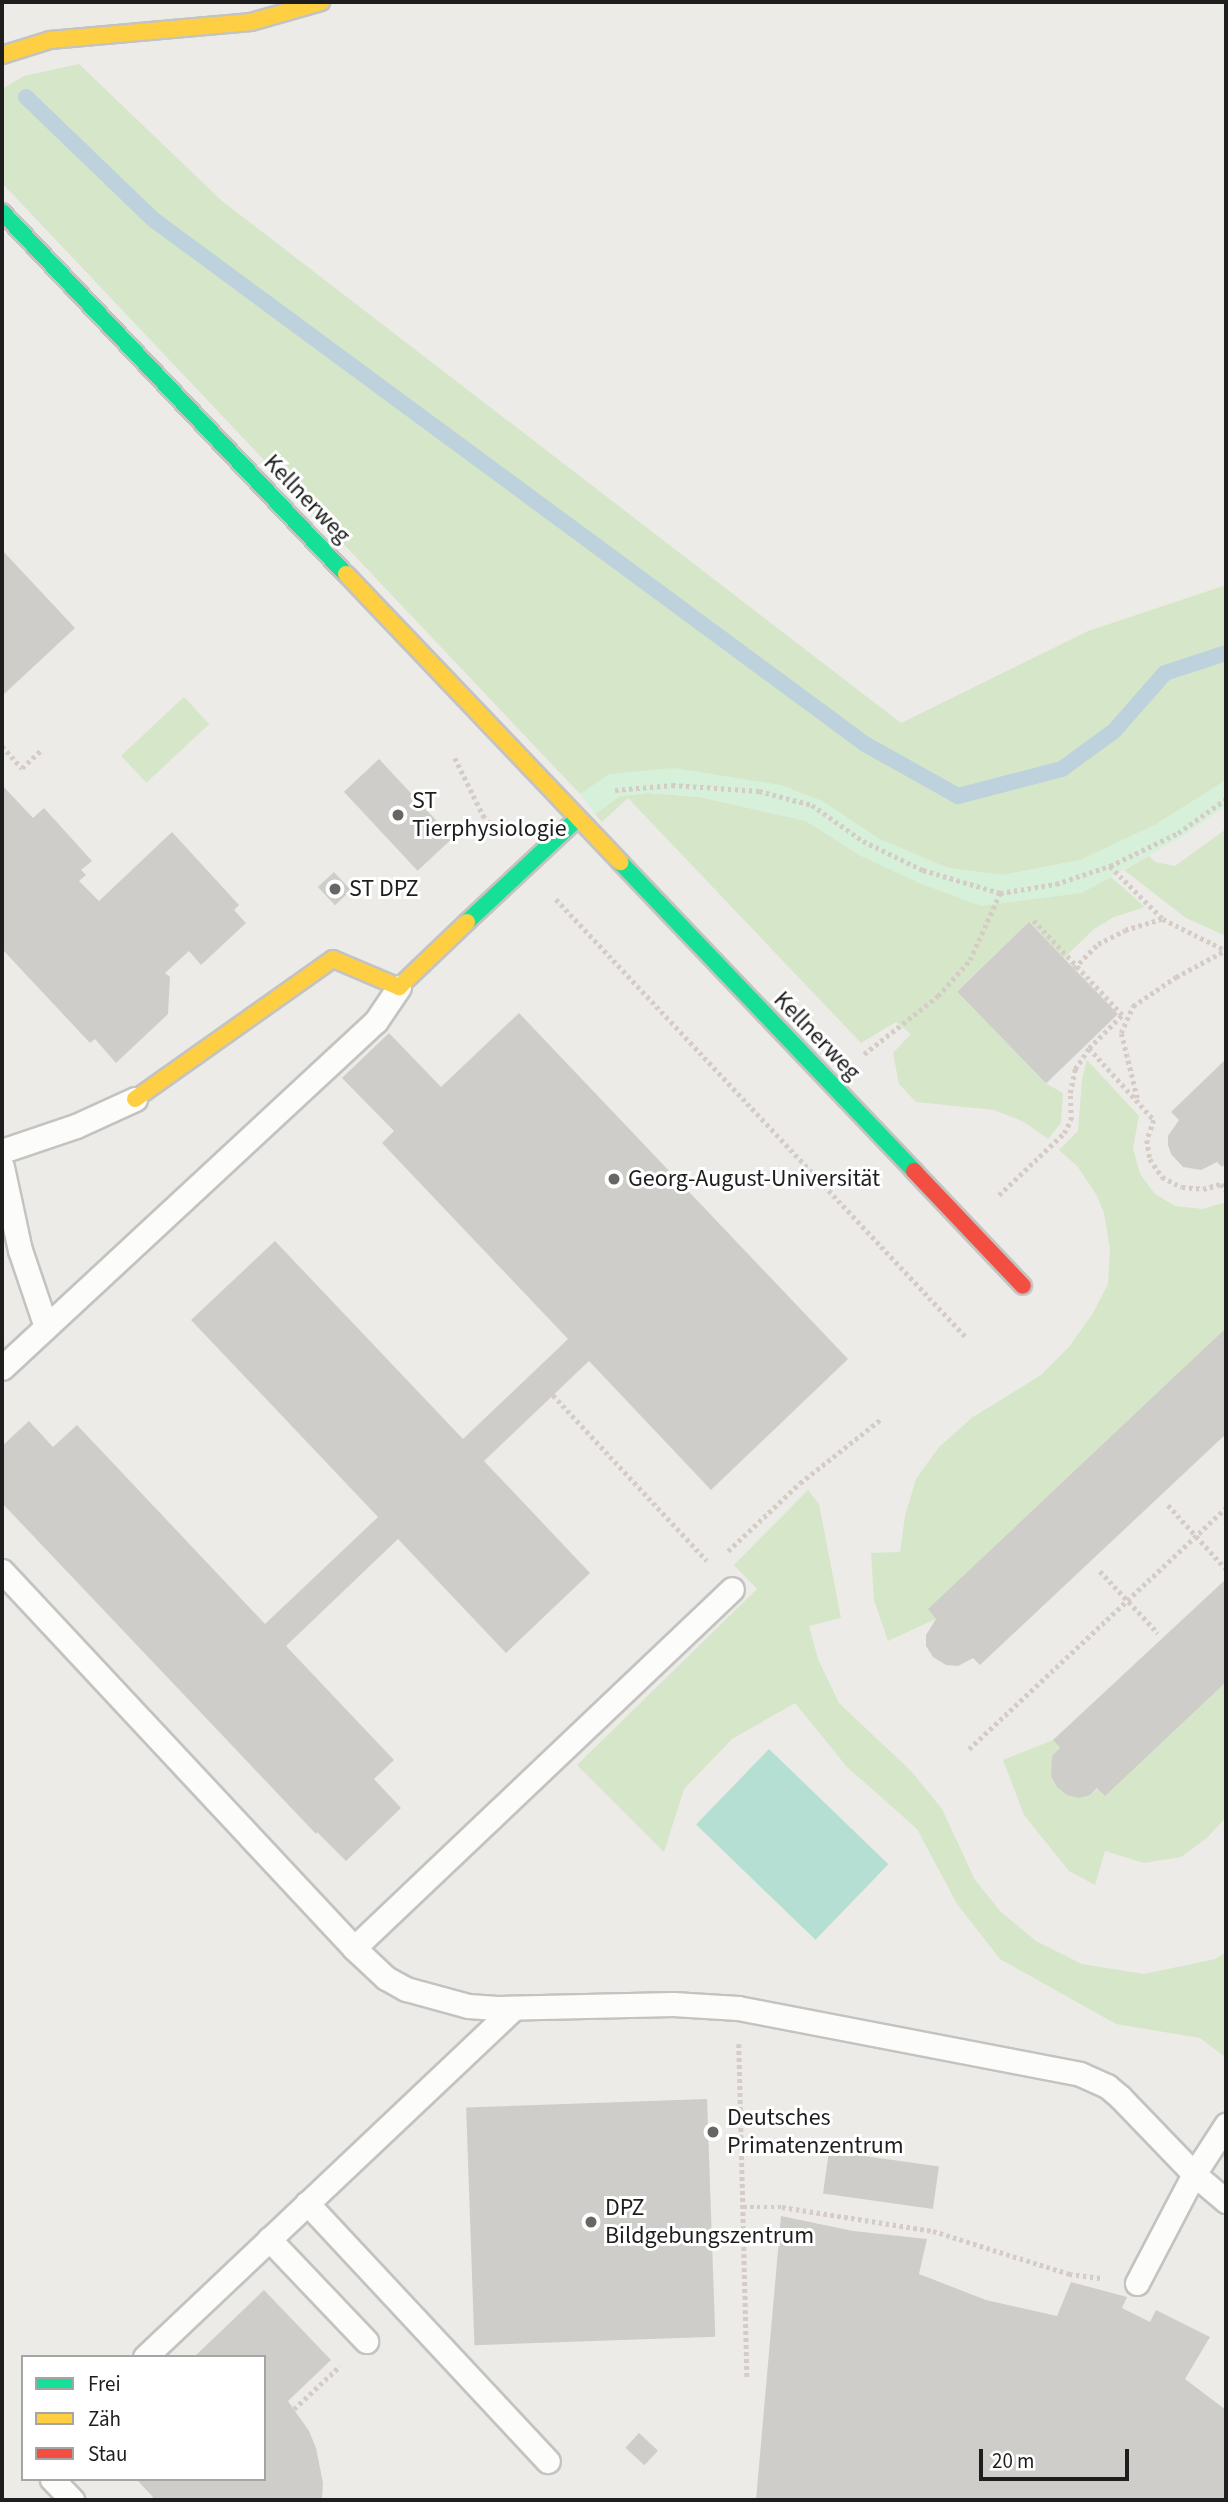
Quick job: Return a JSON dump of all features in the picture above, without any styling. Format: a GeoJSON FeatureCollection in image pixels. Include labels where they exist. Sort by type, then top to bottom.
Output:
{"type":"FeatureCollection","features":[{"type":"Feature","properties":{"kind":"street"},"geometry":{"type":"LineString","coordinates":[[2,55],[62,38],[251,22],[321,2]]}},
{"type":"Feature","properties":{"kind":"street","name":"Kellnerweg"},"geometry":{"type":"LineString","coordinates":[[2,212],[1023,1286]]}},
{"type":"Feature","properties":{"kind":"street"},"geometry":{"type":"LineString","coordinates":[[135,1099],[333,959],[400,987],[578,818]]}},
{"type":"Feature","properties":{"kind":"lane"},"geometry":{"type":"LineString","coordinates":[[2,1368],[376,1021],[400,987]]}},
{"type":"Feature","properties":{"kind":"lane"},"geometry":{"type":"LineString","coordinates":[[2,1151],[76,1126],[135,1099]]}},
{"type":"Feature","properties":{"kind":"lane"},"geometry":{"type":"LineString","coordinates":[[2,1167],[20,1251],[46,1327]]}},
{"type":"Feature","properties":{"kind":"lane"},"geometry":{"type":"LineString","coordinates":[[2,1571],[354,1948],[386,1978],[425,1996],[468,2006],[514,2008],[640,2004],[738,2008],[1066,2070],[1092,2078],[1120,2097],[1194,2174],[1226,2202]]}},
{"type":"Feature","properties":{"kind":"lane"},"geometry":{"type":"LineString","coordinates":[[354,1948],[732,1589]]}},
{"type":"Feature","properties":{"kind":"lane"},"geometry":{"type":"LineString","coordinates":[[147,2355],[514,2008]]}},
{"type":"Feature","properties":{"kind":"lane"},"geometry":{"type":"LineString","coordinates":[[1137,2283],[1194,2174],[1226,2125]]}},
{"type":"Feature","properties":{"kind":"lane"},"geometry":{"type":"LineString","coordinates":[[307,2203],[548,2461]]}},
{"type":"Feature","properties":{"kind":"lane"},"geometry":{"type":"LineString","coordinates":[[269,2239],[366,2341]]}},
{"type":"Feature","properties":{"kind":"lane"},"geometry":{"type":"LineString","coordinates":[[54,2481],[72,2500]]}},
{"type":"Feature","properties":{"kind":"path"},"geometry":{"type":"LineString","coordinates":[[2,746],[22,768],[40,751]]}},
{"type":"Feature","properties":{"kind":"path"},"geometry":{"type":"LineString","coordinates":[[454,755],[483,815],[526,867],[967,1338]]}},
{"type":"Feature","properties":{"kind":"path"},"geometry":{"type":"LineString","coordinates":[[578,818],[618,787],[672,785],[759,791],[811,805],[863,841],[923,870],[1000,893],[1056,884],[1110,866],[1178,833],[1226,799]]}},
{"type":"Feature","properties":{"kind":"path"},"geometry":{"type":"LineString","coordinates":[[1110,866],[1163,919],[1226,950]]}},
{"type":"Feature","properties":{"kind":"path"},"geometry":{"type":"LineString","coordinates":[[829,1081],[938,996],[970,960],[1000,893]]}},
{"type":"Feature","properties":{"kind":"path"},"geometry":{"type":"LineString","coordinates":[[967,1226],[1064,1133],[1071,1120],[1070,1093],[1075,1069],[1089,1048],[1122,1014],[1032,919]]}},
{"type":"Feature","properties":{"kind":"path"},"geometry":{"type":"LineString","coordinates":[[1075,966],[1098,944],[1125,930],[1163,919]]}},
{"type":"Feature","properties":{"kind":"path"},"geometry":{"type":"LineString","coordinates":[[1137,1098],[1121,1033],[1133,1006],[1176,977],[1226,950]]}},
{"type":"Feature","properties":{"kind":"path"},"geometry":{"type":"LineString","coordinates":[[1089,1048],[1137,1098],[1154,1120],[1147,1140],[1150,1159],[1162,1178],[1182,1187],[1203,1189],[1221,1184],[1226,1190]]}},
{"type":"Feature","properties":{"kind":"path"},"geometry":{"type":"LineString","coordinates":[[554,1395],[712,1567]]}},
{"type":"Feature","properties":{"kind":"path"},"geometry":{"type":"LineString","coordinates":[[725,1554],[800,1483],[881,1419]]}},
{"type":"Feature","properties":{"kind":"path"},"geometry":{"type":"LineString","coordinates":[[1168,1505],[1226,1569]]}},
{"type":"Feature","properties":{"kind":"path"},"geometry":{"type":"LineString","coordinates":[[970,1749],[1226,1508]]}},
{"type":"Feature","properties":{"kind":"path"},"geometry":{"type":"LineString","coordinates":[[1100,1572],[1158,1633]]}},
{"type":"Feature","properties":{"kind":"path"},"geometry":{"type":"LineString","coordinates":[[738,2008],[747,2379]]}},
{"type":"Feature","properties":{"kind":"path"},"geometry":{"type":"LineString","coordinates":[[743,2207],[782,2207],[933,2231],[1069,2274],[1137,2283]]}},
{"type":"Feature","properties":{"kind":"path"},"geometry":{"type":"LineString","coordinates":[[295,2409],[311,2393]]}},
{"type":"Feature","properties":{"kind":"green space"},"geometry":{"type":"Polygon","coordinates":[[[79,64],[222,201],[901,723],[1088,631],[1226,585],[1226,780],[1155,825],[1080,860],[1003,875],[948,868],[879,839],[822,801],[781,785],[580,794],[2,183],[2,89],[24,76],[79,64]]]}},
{"type":"Feature","properties":{"kind":"green space"},"geometry":{"type":"Polygon","coordinates":[[[184,697],[209,724],[146,783],[121,756],[184,697]]]}},
{"type":"Feature","properties":{"kind":"green space"},"geometry":{"type":"Polygon","coordinates":[[[674,768],[781,785],[822,801],[879,839],[948,868],[1003,875],[1080,860],[1155,825],[1226,780],[1226,806],[1180,838],[1081,893],[981,906],[919,883],[861,856],[806,821],[700,797],[648,793],[620,796],[595,814],[580,794],[609,774],[674,768]]]}},
{"type":"Feature","properties":{"kind":"green space"},"geometry":{"type":"Polygon","coordinates":[[[648,793],[700,797],[806,821],[861,856],[1081,893],[1111,877],[1145,907],[1114,917],[1094,929],[1064,958],[1029,922],[957,991],[1045,1083],[1063,1093],[1061,1123],[1048,1139],[1024,1122],[994,1110],[916,1102],[899,1084],[893,1053],[911,1034],[896,1022],[861,1043],[628,798],[602,822],[595,814],[620,796],[648,793]]]}},
{"type":"Feature","properties":{"kind":"green space"},"geometry":{"type":"Polygon","coordinates":[[[1226,829],[1226,936],[1186,918],[1124,870],[1149,856],[1155,862],[1175,866],[1226,829]]]}},
{"type":"Feature","properties":{"kind":"green space"},"geometry":{"type":"Polygon","coordinates":[[[1087,1060],[1139,1116],[1133,1148],[1140,1174],[1155,1194],[1175,1206],[1203,1209],[1223,1203],[1226,1207],[1226,1328],[1014,1530],[936,1619],[888,1641],[874,1600],[871,1553],[900,1552],[905,1516],[916,1479],[939,1447],[973,1417],[1041,1375],[1069,1347],[1093,1313],[1108,1284],[1110,1249],[1104,1213],[1096,1194],[1077,1166],[1059,1150],[1078,1131],[1082,1079],[1087,1060]]]}},
{"type":"Feature","properties":{"kind":"green space"},"geometry":{"type":"Polygon","coordinates":[[[808,1490],[819,1504],[841,1618],[809,1626],[818,1659],[839,1703],[911,1771],[942,1809],[975,1880],[1001,1912],[1036,1941],[1082,1964],[1144,1974],[1215,1959],[1226,1952],[1225,2057],[1200,2038],[1116,2024],[1000,1959],[957,1904],[917,1829],[847,1767],[795,1703],[732,1739],[684,1789],[664,1852],[577,1765],[757,1589],[734,1565],[808,1490]]]}},
{"type":"Feature","properties":{"kind":"green space"},"geometry":{"type":"Polygon","coordinates":[[[1226,1682],[1226,1817],[1207,1838],[1181,1857],[1144,1863],[1105,1851],[1095,1885],[1069,1871],[1024,1815],[1003,1760],[1053,1740],[1060,1748],[1053,1756],[1051,1776],[1090,1795],[1185,1719],[1226,1682]]]}},
{"type":"Feature","properties":{"kind":"green space"},"geometry":{"type":"Polygon","coordinates":[[[769,1749],[888,1864],[815,1940],[696,1825],[769,1749]]]}},
{"type":"Feature","properties":{"kind":"building"},"geometry":{"type":"Polygon","coordinates":[[[2,550],[75,628],[2,696],[2,550]]]}},
{"type":"Feature","properties":{"kind":"building","name":"ST Tierphysiologie"},"geometry":{"type":"Polygon","coordinates":[[[379,759],[453,838],[418,871],[344,792],[379,759]]]}},
{"type":"Feature","properties":{"kind":"building"},"geometry":{"type":"Polygon","coordinates":[[[2,785],[33,818],[44,808],[92,861],[81,870],[86,875],[79,881],[99,901],[172,832],[239,905],[234,910],[246,923],[201,965],[189,951],[165,973],[170,977],[168,1014],[116,1063],[95,1039],[90,1043],[2,949],[2,785]]]}},
{"type":"Feature","properties":{"kind":"building","name":"ST DPZ"},"geometry":{"type":"Polygon","coordinates":[[[334,872],[351,890],[335,905],[318,887],[334,872]]]}},
{"type":"Feature","properties":{"kind":"building"},"geometry":{"type":"Polygon","coordinates":[[[1029,922],[1118,1014],[1046,1084],[957,991],[1029,922]]]}},
{"type":"Feature","properties":{"kind":"building"},"geometry":{"type":"Polygon","coordinates":[[[519,1013],[848,1359],[711,1490],[589,1361],[484,1461],[590,1573],[506,1653],[398,1539],[286,1646],[394,1760],[374,1779],[401,1808],[346,1861],[317,1832],[316,1834],[2,1503],[2,1446],[29,1421],[53,1447],[77,1425],[265,1624],[378,1517],[191,1320],[275,1241],[463,1439],[568,1339],[382,1143],[394,1131],[342,1078],[389,1033],[441,1087],[519,1013]]]}},
{"type":"Feature","properties":{"kind":"building"},"geometry":{"type":"Polygon","coordinates":[[[1226,1059],[1226,1163],[1222,1167],[1217,1162],[1201,1170],[1183,1167],[1171,1154],[1168,1145],[1168,1136],[1179,1120],[1171,1112],[1226,1059]]]}},
{"type":"Feature","properties":{"kind":"building"},"geometry":{"type":"Polygon","coordinates":[[[1226,1328],[1226,1434],[980,1665],[973,1658],[958,1666],[946,1665],[933,1657],[926,1646],[926,1635],[936,1619],[928,1609],[1226,1328]]]}},
{"type":"Feature","properties":{"kind":"building"},"geometry":{"type":"Polygon","coordinates":[[[1226,1579],[1226,1682],[1105,1796],[1097,1788],[1090,1795],[1079,1798],[1067,1795],[1057,1787],[1051,1776],[1052,1756],[1060,1748],[1053,1740],[1226,1579]]]}},
{"type":"Feature","properties":{"kind":"building","name":"DPZ Bildgebungszentrum"},"geometry":{"type":"Polygon","coordinates":[[[707,2099],[715,2337],[474,2345],[466,2107],[707,2099]]]}},
{"type":"Feature","properties":{"kind":"building"},"geometry":{"type":"Polygon","coordinates":[[[829,2151],[939,2166],[933,2209],[823,2194],[829,2151]]]}},
{"type":"Feature","properties":{"kind":"building"},"geometry":{"type":"Polygon","coordinates":[[[781,2216],[853,2231],[927,2239],[919,2274],[986,2300],[1057,2316],[1071,2282],[1127,2297],[1122,2308],[1150,2322],[1156,2310],[1210,2337],[1185,2379],[1226,2410],[1226,2500],[756,2500],[781,2216]]]}},
{"type":"Feature","properties":{"kind":"building"},"geometry":{"type":"Polygon","coordinates":[[[264,2290],[331,2360],[288,2401],[309,2431],[316,2448],[323,2483],[322,2500],[150,2500],[153,2497],[138,2481],[266,2481],[266,2355],[196,2355],[264,2290]]]}},
{"type":"Feature","properties":{"kind":"building"},"geometry":{"type":"Polygon","coordinates":[[[639,2433],[658,2451],[644,2465],[625,2448],[639,2433]]]}},
{"type":"Feature","properties":{"kind":"waterway"},"geometry":{"type":"LineString","coordinates":[[26,97],[154,220],[865,744],[958,796],[1062,769],[1114,731],[1165,673],[1226,653]]}},
{"type":"Feature","properties":{"kind":"traffic: fast"},"geometry":{"type":"LineString","coordinates":[[2,212],[346,574]]}},
{"type":"Feature","properties":{"kind":"traffic: fast"},"geometry":{"type":"LineString","coordinates":[[467,922],[578,818]]}},
{"type":"Feature","properties":{"kind":"traffic: fast"},"geometry":{"type":"LineString","coordinates":[[620,862],[914,1171]]}},
{"type":"Feature","properties":{"kind":"traffic: slow"},"geometry":{"type":"LineString","coordinates":[[2,55],[50,40],[251,22],[321,2]]}},
{"type":"Feature","properties":{"kind":"traffic: slow"},"geometry":{"type":"LineString","coordinates":[[346,574],[620,862]]}},
{"type":"Feature","properties":{"kind":"traffic: slow"},"geometry":{"type":"LineString","coordinates":[[135,1099],[333,959],[399,987],[467,922]]}},
{"type":"Feature","properties":{"kind":"traffic: jam"},"geometry":{"type":"LineString","coordinates":[[914,1171],[1023,1286]]}},
{"type":"Feature","properties":{"kind":"place","name":"ST Tierphysiologie"},"geometry":{"type":"Point","coordinates":[398,815]}},
{"type":"Feature","properties":{"kind":"place","name":"ST DPZ"},"geometry":{"type":"Point","coordinates":[335,889]}},
{"type":"Feature","properties":{"kind":"place","name":"Georg-August-Universität"},"geometry":{"type":"Point","coordinates":[614,1179]}},
{"type":"Feature","properties":{"kind":"place","name":"Deutsches Primatenzentrum"},"geometry":{"type":"Point","coordinates":[713,2132]}},
{"type":"Feature","properties":{"kind":"place","name":"DPZ Bildgebungszentrum"},"geometry":{"type":"Point","coordinates":[591,2222]}}]}
